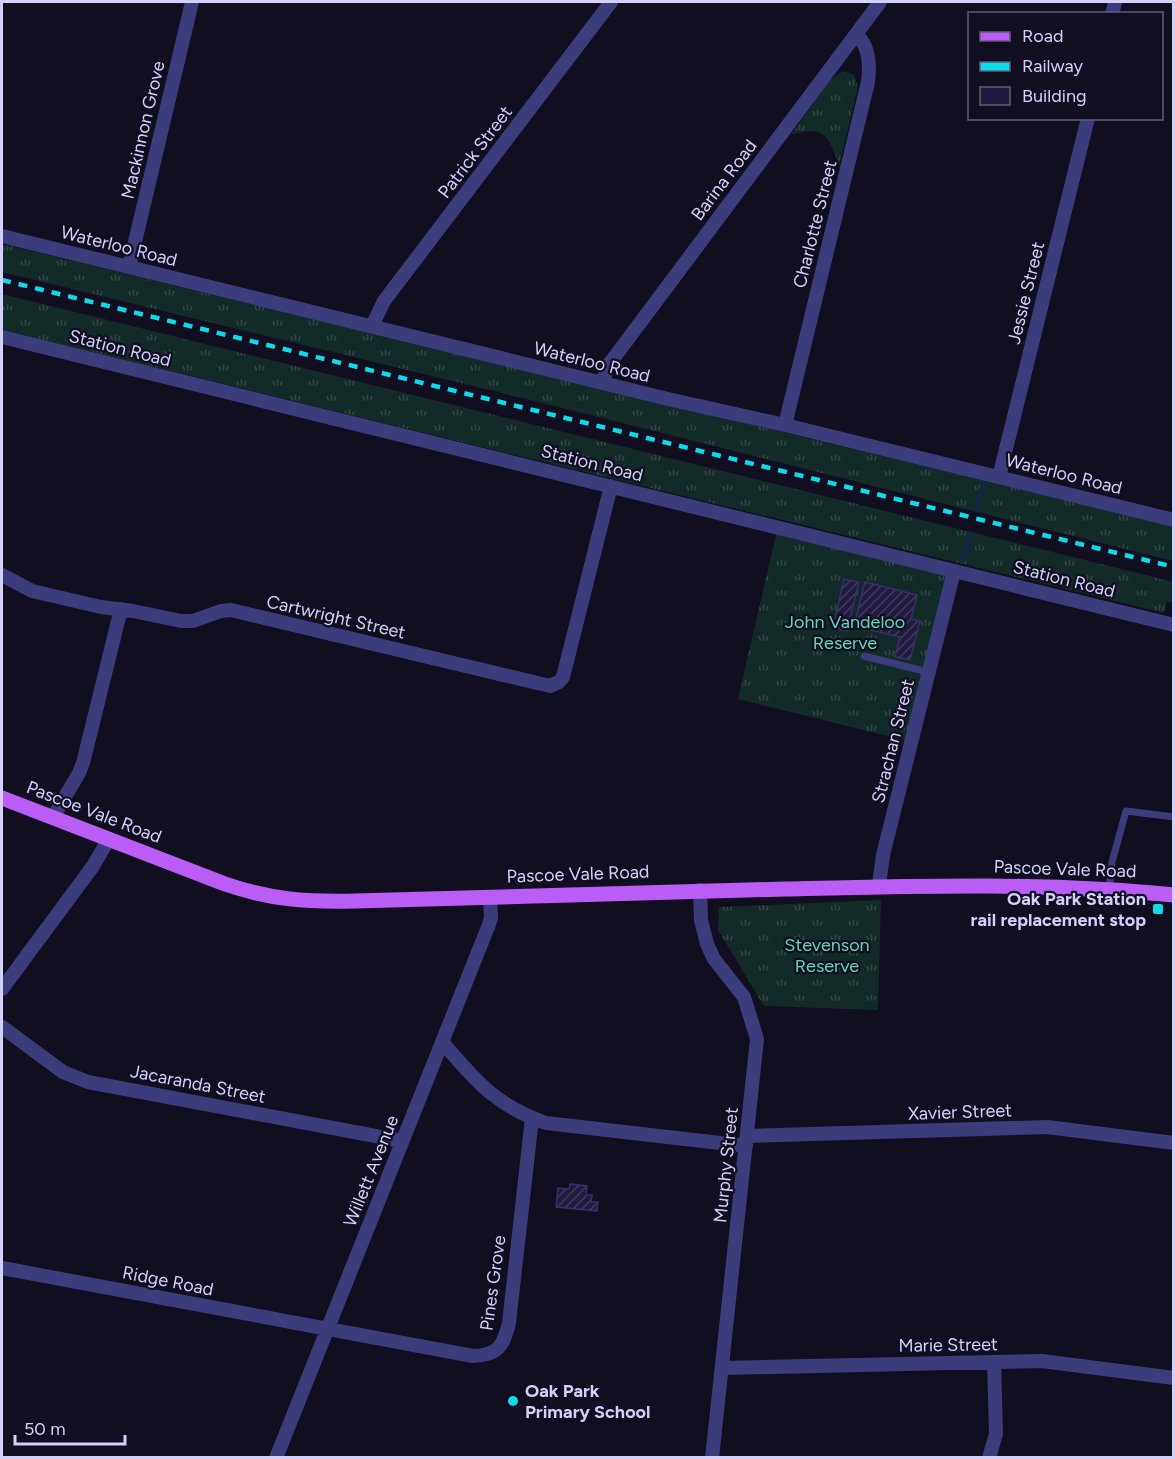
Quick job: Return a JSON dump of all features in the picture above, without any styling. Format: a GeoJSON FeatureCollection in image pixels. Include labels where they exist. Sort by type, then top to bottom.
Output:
{"type":"FeatureCollection","features":[{"type":"Feature","properties":{"kind":"main road","name":"Pascoe Vale Road"},"geometry":{"type":"LineString","coordinates":[[2,798],[232,886],[257,894],[289,900],[344,902],[879,885],[1052,886],[1109,888],[1173,895]]}},
{"type":"Feature","properties":{"kind":"street","name":"Mackinnon Grove"},"geometry":{"type":"LineString","coordinates":[[129,267],[192,2]]}},
{"type":"Feature","properties":{"kind":"street","name":"Barina Road"},"geometry":{"type":"LineString","coordinates":[[602,382],[610,363],[880,2]]}},
{"type":"Feature","properties":{"kind":"street","name":"Patrick Street"},"geometry":{"type":"LineString","coordinates":[[372,326],[384,301],[605,3]]}},
{"type":"Feature","properties":{"kind":"street","name":"Charlotte Street"},"geometry":{"type":"LineString","coordinates":[[785,425],[868,82],[870,67],[868,54],[856,34]]}},
{"type":"Feature","properties":{"kind":"street","name":"Jessie Street"},"geometry":{"type":"LineString","coordinates":[[999,477],[1088,120]]}},
{"type":"Feature","properties":{"kind":"street","name":"Waterloo Road"},"geometry":{"type":"LineString","coordinates":[[2,236],[1173,520]]}},
{"type":"Feature","properties":{"kind":"street","name":"Station Road"},"geometry":{"type":"LineString","coordinates":[[2,338],[1173,625]]}},
{"type":"Feature","properties":{"kind":"street","name":"Cartwright Street"},"geometry":{"type":"LineString","coordinates":[[121,609],[181,621],[193,621],[221,611],[231,610],[543,685],[555,685],[563,677],[570,655],[611,486]]}},
{"type":"Feature","properties":{"kind":"street","name":"Strachan Street"},"geometry":{"type":"LineString","coordinates":[[879,885],[883,855],[954,571]]}},
{"type":"Feature","properties":{"kind":"street"},"geometry":{"type":"LineString","coordinates":[[2,575],[32,591],[101,607],[121,609],[83,763],[53,817]]}},
{"type":"Feature","properties":{"kind":"street"},"geometry":{"type":"LineString","coordinates":[[2,989],[93,866],[109,839]]}},
{"type":"Feature","properties":{"kind":"street","name":"Murphy Street"},"geometry":{"type":"LineString","coordinates":[[700,890],[701,920],[707,944],[714,958],[744,997],[757,1039],[712,1458]]}},
{"type":"Feature","properties":{"kind":"street","name":"Willett Avenue"},"geometry":{"type":"LineString","coordinates":[[276,1458],[488,927],[491,918],[490,897]]}},
{"type":"Feature","properties":{"kind":"street","name":"Jacaranda Street"},"geometry":{"type":"LineString","coordinates":[[2,1027],[63,1072],[88,1082],[402,1141]]}},
{"type":"Feature","properties":{"kind":"street","name":"Xavier Street"},"geometry":{"type":"LineString","coordinates":[[443,1043],[483,1088],[498,1100],[532,1118],[565,1126],[747,1141],[1047,1127],[1173,1143]]}},
{"type":"Feature","properties":{"kind":"street","name":"Pines Grove"},"geometry":{"type":"LineString","coordinates":[[327,1329],[472,1356],[483,1356],[497,1350],[506,1335],[509,1323],[532,1118]]}},
{"type":"Feature","properties":{"kind":"street","name":"Ridge Road"},"geometry":{"type":"LineString","coordinates":[[2,1268],[327,1329]]}},
{"type":"Feature","properties":{"kind":"street","name":"Marie Street"},"geometry":{"type":"LineString","coordinates":[[722,1368],[1042,1361],[1173,1378]]}},
{"type":"Feature","properties":{"kind":"street"},"geometry":{"type":"LineString","coordinates":[[989,1458],[996,1434],[994,1362]]}},
{"type":"Feature","properties":{"kind":"lane"},"geometry":{"type":"LineString","coordinates":[[864,656],[928,672]]}},
{"type":"Feature","properties":{"kind":"lane"},"geometry":{"type":"LineString","coordinates":[[1109,888],[1112,862],[1126,811],[1173,817]]}},
{"type":"Feature","properties":{"kind":"green space"},"geometry":{"type":"Polygon","coordinates":[[[843,71],[854,75],[858,87],[839,166],[832,147],[818,132],[791,135],[830,80],[843,71]]]}},
{"type":"Feature","properties":{"kind":"green space"},"geometry":{"type":"Polygon","coordinates":[[[2,244],[1173,526],[1173,561],[498,392],[2,272],[2,244]]]}},
{"type":"Feature","properties":{"kind":"green space"},"geometry":{"type":"Polygon","coordinates":[[[2,294],[1173,582],[1173,603],[1167,601],[1164,613],[2,330],[2,294]]]}},
{"type":"Feature","properties":{"kind":"green space","name":"John Vandeloo Reserve"},"geometry":{"type":"Polygon","coordinates":[[[779,522],[953,564],[912,742],[738,699],[779,522]]]}},
{"type":"Feature","properties":{"kind":"green space","name":"Stevenson Reserve"},"geometry":{"type":"Polygon","coordinates":[[[881,900],[878,1010],[764,1006],[718,930],[719,907],[881,900]]]}},
{"type":"Feature","properties":{"kind":"building"},"geometry":{"type":"Polygon","coordinates":[[[844,579],[859,582],[847,631],[833,628],[844,579]]]}},
{"type":"Feature","properties":{"kind":"building"},"geometry":{"type":"Polygon","coordinates":[[[865,582],[917,595],[911,619],[920,621],[910,660],[895,657],[900,637],[854,626],[865,582]]]}},
{"type":"Feature","properties":{"kind":"building"},"geometry":{"type":"Polygon","coordinates":[[[570,1184],[587,1186],[586,1195],[592,1195],[591,1202],[598,1202],[597,1211],[556,1207],[558,1188],[569,1189],[570,1184]]]}},
{"type":"Feature","properties":{"kind":"waterway"},"geometry":{"type":"LineString","coordinates":[[976,510],[983,484]]}},
{"type":"Feature","properties":{"kind":"waterway"},"geometry":{"type":"LineString","coordinates":[[963,561],[970,534]]}},
{"type":"Feature","properties":{"kind":"railway"},"geometry":{"type":"LineString","coordinates":[[2,280],[1174,567]]}},
{"type":"Feature","properties":{"kind":"place","name":"Oak Park Station rail replacement stop"},"geometry":{"type":"Point","coordinates":[1158,909]}},
{"type":"Feature","properties":{"kind":"place","name":"Oak Park Primary School"},"geometry":{"type":"Point","coordinates":[513,1401]}}]}
